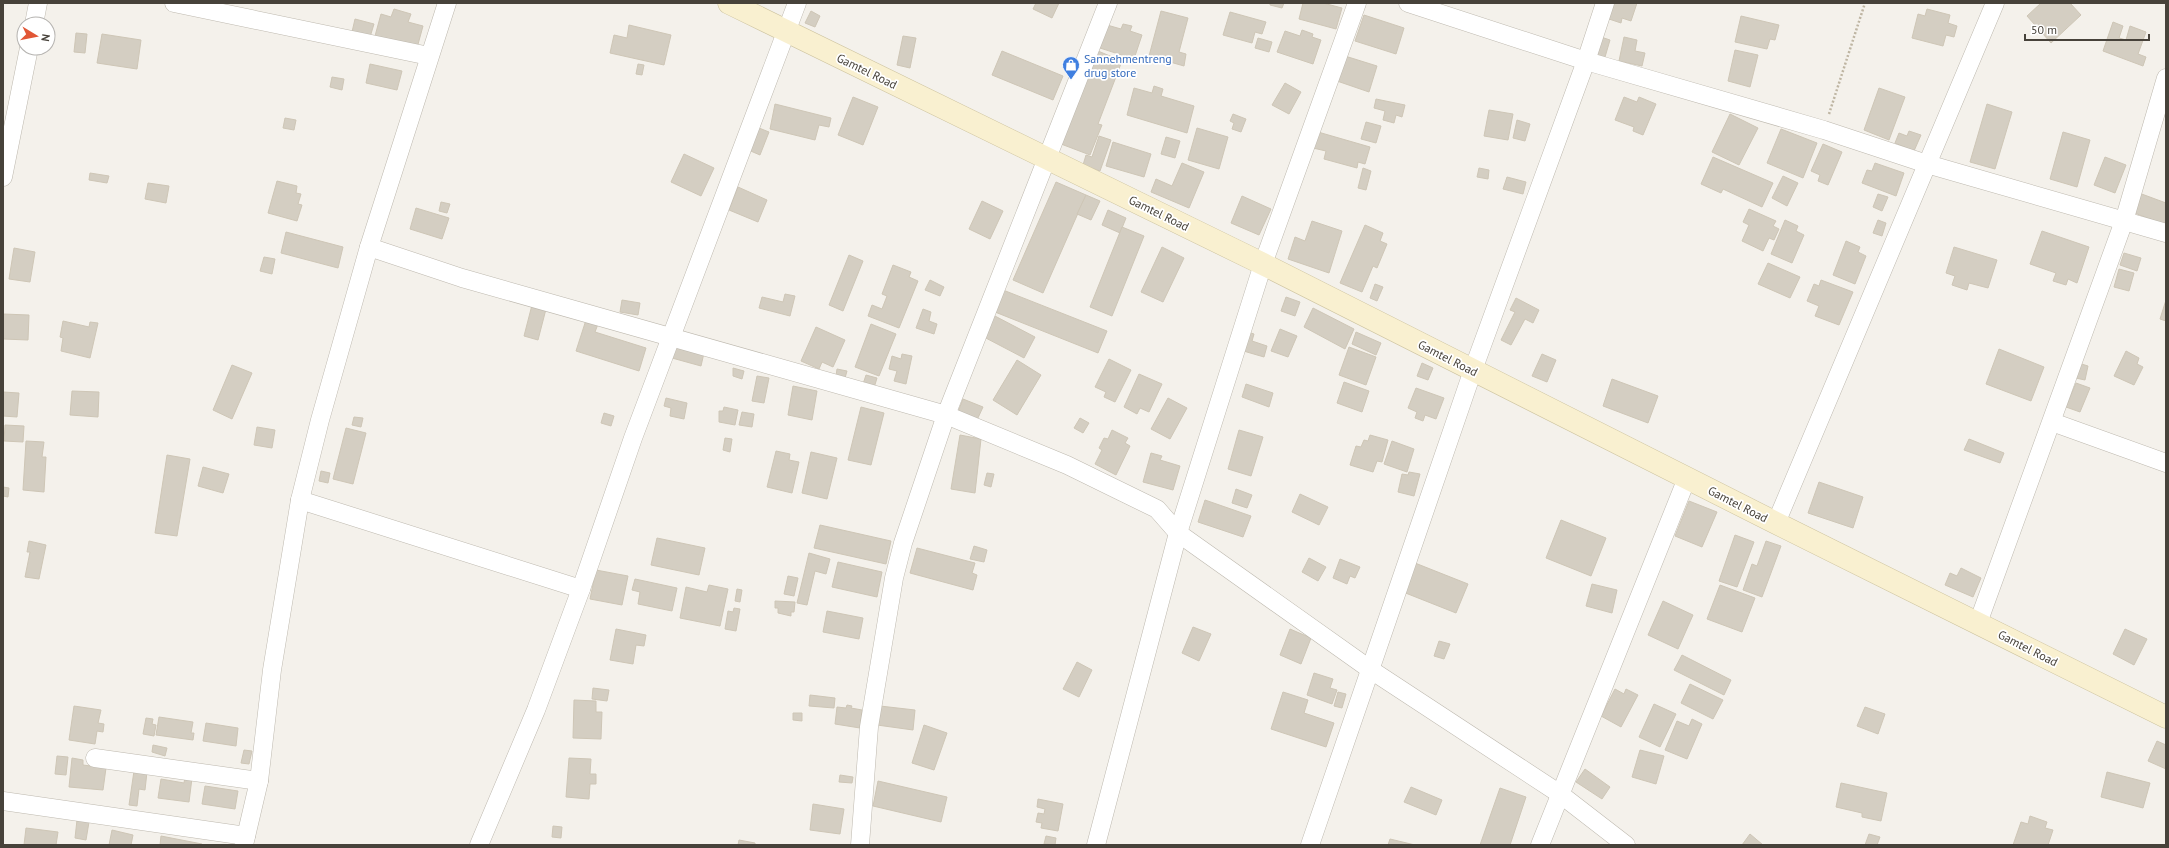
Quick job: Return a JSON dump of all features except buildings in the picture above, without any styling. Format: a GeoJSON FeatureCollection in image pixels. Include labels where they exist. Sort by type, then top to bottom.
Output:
{"type":"FeatureCollection","features":[{"type":"Feature","properties":{"kind":"street"},"geometry":{"type":"LineString","coordinates":[[36,16],[38,3]]}},
{"type":"Feature","properties":{"kind":"street"},"geometry":{"type":"LineString","coordinates":[[174,3],[429,56]]}},
{"type":"Feature","properties":{"kind":"street"},"geometry":{"type":"LineString","coordinates":[[3,800],[245,840],[259,781],[272,670],[300,500],[320,420],[369,247],[447,3]]}},
{"type":"Feature","properties":{"kind":"street","name":"Gamtel Road"},"geometry":{"type":"LineString","coordinates":[[729,3],[1263,264],[1686,478],[2166,716]]}},
{"type":"Feature","properties":{"kind":"street"},"geometry":{"type":"LineString","coordinates":[[480,845],[536,710],[581,589],[633,438],[673,337],[797,3]]}},
{"type":"Feature","properties":{"kind":"street"},"geometry":{"type":"LineString","coordinates":[[860,845],[869,727],[894,578],[903,544],[946,415],[1048,160],[1108,3]]}},
{"type":"Feature","properties":{"kind":"street"},"geometry":{"type":"LineString","coordinates":[[1096,845],[1178,533],[1263,264],[1357,3]]}},
{"type":"Feature","properties":{"kind":"street"},"geometry":{"type":"LineString","coordinates":[[1408,3],[1586,61],[1824,130],[1927,164],[2166,233]]}},
{"type":"Feature","properties":{"kind":"street"},"geometry":{"type":"LineString","coordinates":[[1310,845],[1473,370],[1586,61],[1605,3]]}},
{"type":"Feature","properties":{"kind":"street"},"geometry":{"type":"LineString","coordinates":[[1776,523],[1995,3]]}},
{"type":"Feature","properties":{"kind":"street"},"geometry":{"type":"LineString","coordinates":[[3,177],[27,56]]}},
{"type":"Feature","properties":{"kind":"street"},"geometry":{"type":"LineString","coordinates":[[1978,623],[2124,221],[2166,78]]}},
{"type":"Feature","properties":{"kind":"street"},"geometry":{"type":"LineString","coordinates":[[369,247],[462,278],[673,337],[786,371],[946,415],[1067,465],[1157,509],[1178,533],[1371,670],[1560,794],[1626,845]]}},
{"type":"Feature","properties":{"kind":"street"},"geometry":{"type":"LineString","coordinates":[[2052,422],[2166,463]]}},
{"type":"Feature","properties":{"kind":"street"},"geometry":{"type":"LineString","coordinates":[[1540,845],[1686,478]]}},
{"type":"Feature","properties":{"kind":"street"},"geometry":{"type":"LineString","coordinates":[[300,500],[581,589]]}},
{"type":"Feature","properties":{"kind":"street"},"geometry":{"type":"LineString","coordinates":[[94,758],[259,781]]}},
{"type":"Feature","properties":{"kind":"path"},"geometry":{"type":"LineString","coordinates":[[1824,130],[1865,3]]}},
{"type":"Feature","properties":{"kind":"place","name":"Sannehmentreng drug store"},"geometry":{"type":"Point","coordinates":[1071,80]}}]}
